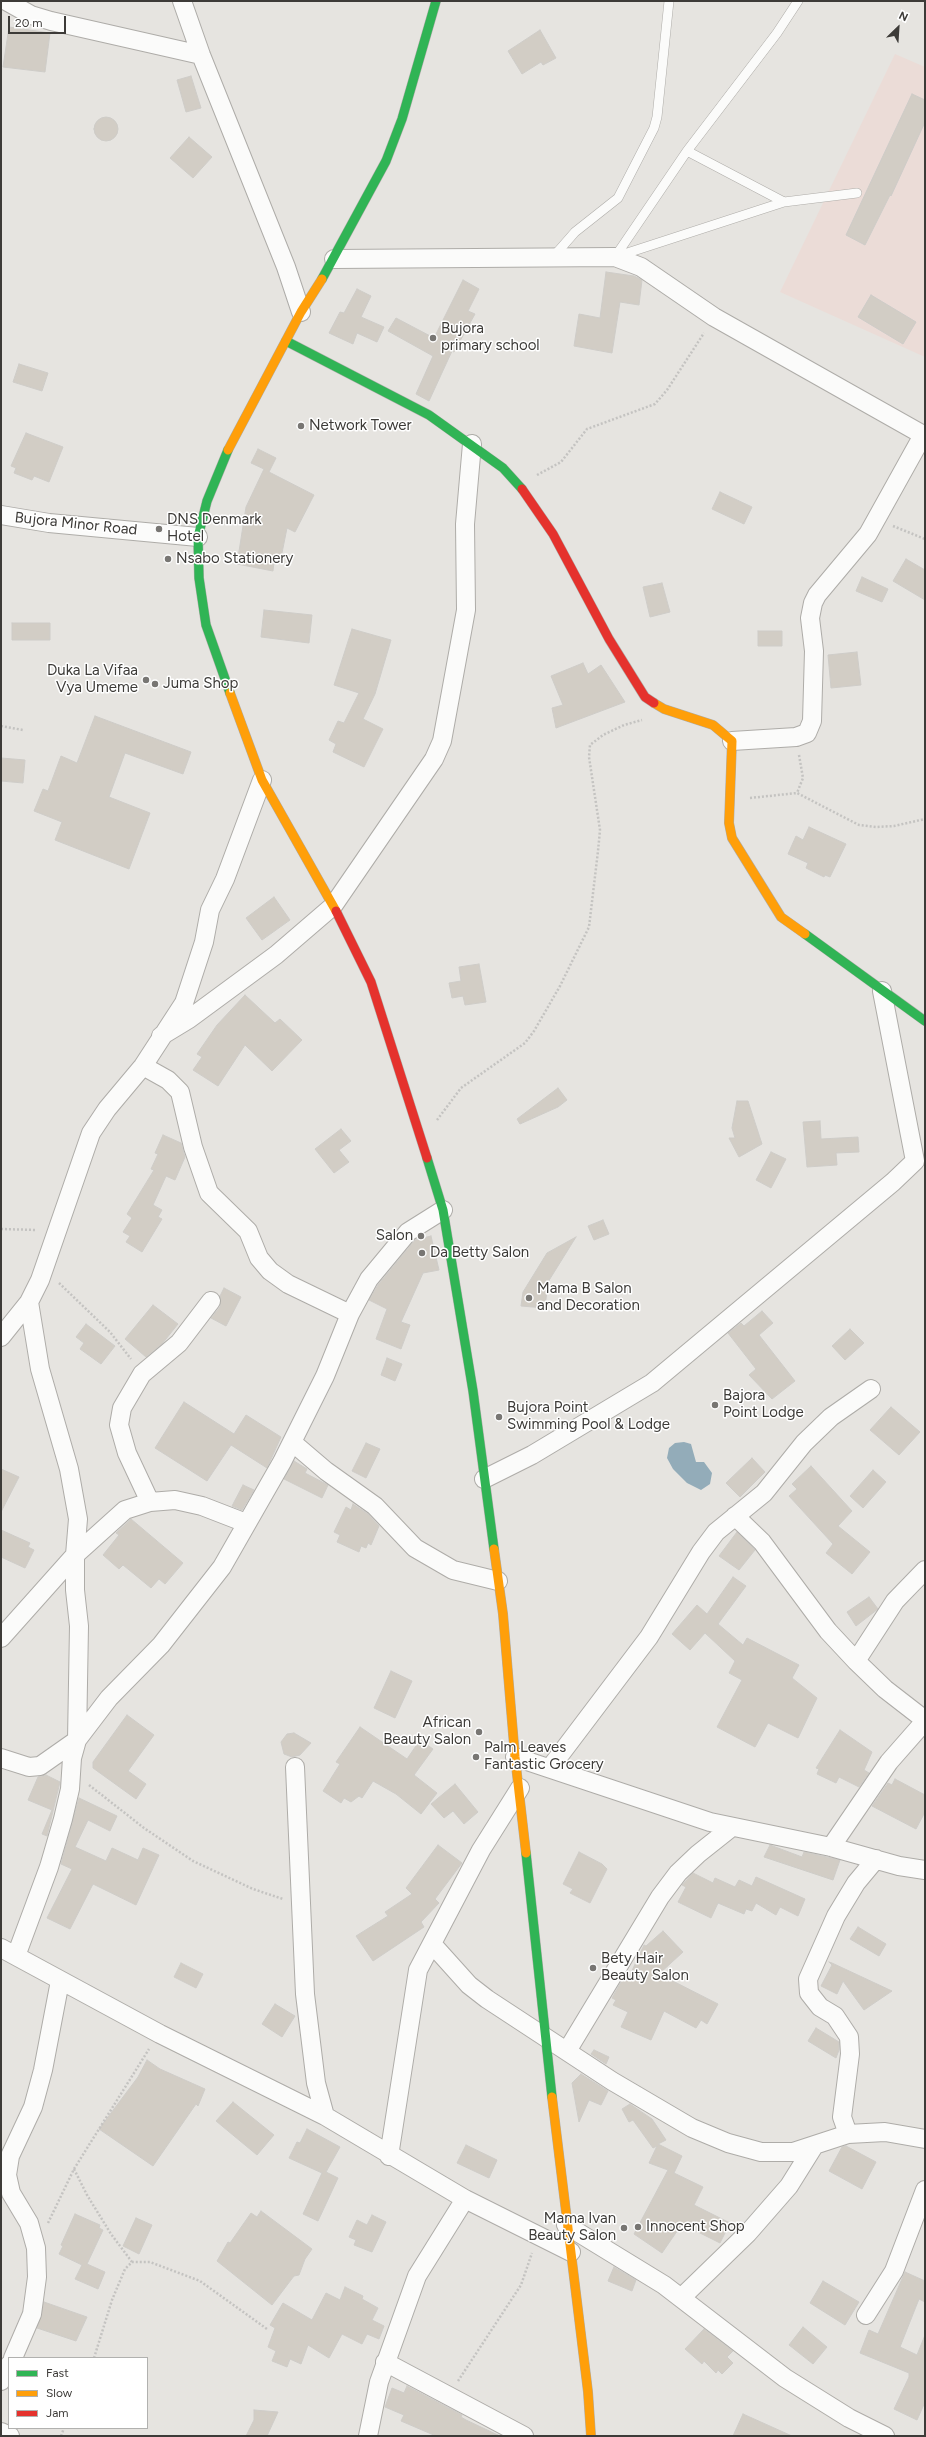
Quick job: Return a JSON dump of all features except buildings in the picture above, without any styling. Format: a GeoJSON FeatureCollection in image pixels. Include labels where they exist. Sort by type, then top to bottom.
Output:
{"type":"FeatureCollection","features":[{"type":"Feature","properties":{"kind":"street"},"geometry":{"type":"LineString","coordinates":[[6,1],[31,15],[51,21],[201,56]]}},
{"type":"Feature","properties":{"kind":"street"},"geometry":{"type":"LineString","coordinates":[[182,1],[201,56],[286,267],[301,312]]}},
{"type":"Feature","properties":{"kind":"street"},"geometry":{"type":"LineString","coordinates":[[436,1],[428,23],[402,119],[386,161],[334,259],[301,312],[234,435],[207,501],[198,537],[199,578],[206,625],[262,780],[316,879],[333,906],[371,982],[443,1210],[470,1368],[503,1614],[515,1757],[520,1788],[544,2036],[566,2225],[571,2252],[588,2392],[591,2436]]}},
{"type":"Feature","properties":{"kind":"street"},"geometry":{"type":"LineString","coordinates":[[286,342],[401,399],[492,457],[519,485],[560,547],[609,639],[645,697],[664,709],[713,725],[732,741],[796,737],[807,733],[812,721],[814,651],[810,618],[813,603],[817,595],[868,534],[924,436],[714,318],[641,267],[615,257],[554,256],[334,259]]}},
{"type":"Feature","properties":{"kind":"street"},"geometry":{"type":"LineString","coordinates":[[161,1036],[189,1019],[276,955],[333,906],[434,759],[442,741],[466,610],[465,524],[472,444]]}},
{"type":"Feature","properties":{"kind":"street","name":"Bujora Minor Road"},"geometry":{"type":"LineString","coordinates":[[1,516],[49,523],[198,537]]}},
{"type":"Feature","properties":{"kind":"street"},"geometry":{"type":"LineString","coordinates":[[732,741],[729,823],[732,838],[781,917],[882,991],[914,1011],[925,1021]]}},
{"type":"Feature","properties":{"kind":"street"},"geometry":{"type":"LineString","coordinates":[[1,1338],[29,1302],[44,1269],[57,1226],[91,1133],[107,1109],[143,1066],[184,1002],[204,942],[210,910],[225,879],[262,780]]}},
{"type":"Feature","properties":{"kind":"street"},"geometry":{"type":"LineString","coordinates":[[484,1479],[532,1456],[652,1383],[920,1161],[882,991]]}},
{"type":"Feature","properties":{"kind":"street"},"geometry":{"type":"LineString","coordinates":[[143,1066],[168,1080],[180,1092],[193,1147],[209,1193],[248,1231],[259,1258],[270,1271],[288,1284],[350,1314]]}},
{"type":"Feature","properties":{"kind":"street"},"geometry":{"type":"LineString","coordinates":[[1,1758],[29,1767],[40,1766],[77,1740],[109,1698],[160,1645],[222,1567],[292,1442],[325,1376],[350,1314],[369,1279],[408,1232],[443,1210]]}},
{"type":"Feature","properties":{"kind":"street"},"geometry":{"type":"LineString","coordinates":[[150,1502],[127,1453],[119,1425],[122,1408],[142,1374],[179,1343],[211,1301]]}},
{"type":"Feature","properties":{"kind":"street"},"geometry":{"type":"LineString","coordinates":[[29,1302],[40,1369],[69,1469],[78,1519],[75,1555],[75,1590],[79,1626],[77,1740],[68,1797],[49,1867],[8,1952],[160,2034],[325,2116],[390,2156],[465,2198],[571,2252]]}},
{"type":"Feature","properties":{"kind":"street"},"geometry":{"type":"LineString","coordinates":[[550,1768],[649,1637],[701,1552],[716,1532],[764,1493],[804,1443],[831,1417],[871,1389]]}},
{"type":"Feature","properties":{"kind":"street"},"geometry":{"type":"LineString","coordinates":[[292,1442],[326,1471],[375,1506],[415,1548],[453,1570],[498,1581]]}},
{"type":"Feature","properties":{"kind":"street"},"geometry":{"type":"LineString","coordinates":[[1,1638],[75,1555],[125,1510],[150,1502],[175,1500],[202,1506],[246,1523]]}},
{"type":"Feature","properties":{"kind":"street"},"geometry":{"type":"LineString","coordinates":[[735,1516],[762,1542],[828,1631],[885,1689],[925,1720],[889,1762],[831,1847]]}},
{"type":"Feature","properties":{"kind":"street"},"geometry":{"type":"LineString","coordinates":[[856,1661],[896,1601],[925,1570]]}},
{"type":"Feature","properties":{"kind":"street"},"geometry":{"type":"LineString","coordinates":[[515,1757],[638,1799],[732,1827],[831,1847],[876,1860],[925,1870]]}},
{"type":"Feature","properties":{"kind":"street"},"geometry":{"type":"LineString","coordinates":[[295,1767],[305,1994],[309,2037],[316,2083],[325,2116]]}},
{"type":"Feature","properties":{"kind":"street"},"geometry":{"type":"LineString","coordinates":[[390,2156],[418,1970],[433,1945],[481,1850],[520,1788]]}},
{"type":"Feature","properties":{"kind":"street"},"geometry":{"type":"LineString","coordinates":[[567,2051],[660,1897],[678,1873],[698,1854],[732,1827]]}},
{"type":"Feature","properties":{"kind":"street"},"geometry":{"type":"LineString","coordinates":[[848,2134],[842,2117],[850,2054],[849,2038],[835,2016],[820,2007],[810,1993],[808,1979],[836,1916],[856,1883],[876,1860]]}},
{"type":"Feature","properties":{"kind":"street"},"geometry":{"type":"LineString","coordinates":[[433,1945],[469,1985],[544,2036],[692,2128],[728,2144],[761,2152],[793,2152],[848,2134],[885,2132],[925,2139]]}},
{"type":"Feature","properties":{"kind":"street"},"geometry":{"type":"LineString","coordinates":[[13,2357],[32,2314],[36,2277],[36,2248],[29,2223],[11,2193],[7,2175],[10,2156],[33,2107],[60,1981]]}},
{"type":"Feature","properties":{"kind":"street"},"geometry":{"type":"LineString","coordinates":[[681,2298],[753,2227],[789,2186],[814,2146]]}},
{"type":"Feature","properties":{"kind":"street"},"geometry":{"type":"LineString","coordinates":[[866,2315],[894,2271],[925,2190]]}},
{"type":"Feature","properties":{"kind":"street"},"geometry":{"type":"LineString","coordinates":[[368,2436],[379,2382],[385,2362],[417,2276],[432,2248],[465,2198]]}},
{"type":"Feature","properties":{"kind":"street"},"geometry":{"type":"LineString","coordinates":[[566,2225],[681,2298],[785,2378],[849,2418],[885,2436]]}},
{"type":"Feature","properties":{"kind":"street"},"geometry":{"type":"LineString","coordinates":[[385,2362],[524,2436]]}},
{"type":"Feature","properties":{"kind":"street"},"geometry":{"type":"LineString","coordinates":[[1,2381],[8,2367]]}},
{"type":"Feature","properties":{"kind":"street"},"geometry":{"type":"LineString","coordinates":[[1,2432],[10,2436]]}},
{"type":"Feature","properties":{"kind":"lane"},"geometry":{"type":"LineString","coordinates":[[554,256],[575,232],[618,198],[654,128],[657,117],[669,1]]}},
{"type":"Feature","properties":{"kind":"lane"},"geometry":{"type":"LineString","coordinates":[[615,257],[687,151],[777,33],[798,1]]}},
{"type":"Feature","properties":{"kind":"lane"},"geometry":{"type":"LineString","coordinates":[[687,151],[784,202]]}},
{"type":"Feature","properties":{"kind":"lane"},"geometry":{"type":"LineString","coordinates":[[615,257],[784,202],[857,193]]}},
{"type":"Feature","properties":{"kind":"path"},"geometry":{"type":"LineString","coordinates":[[519,485],[561,462],[587,429],[654,404],[667,390],[714,318]]}},
{"type":"Feature","properties":{"kind":"path"},"geometry":{"type":"LineString","coordinates":[[876,519],[925,539]]}},
{"type":"Feature","properties":{"kind":"path"},"geometry":{"type":"LineString","coordinates":[[421,1138],[444,1113],[461,1088],[525,1043],[546,1012],[588,927],[600,830],[589,757],[590,745],[603,735],[624,725],[646,719]]}},
{"type":"Feature","properties":{"kind":"path"},"geometry":{"type":"LineString","coordinates":[[1,726],[23,730]]}},
{"type":"Feature","properties":{"kind":"path"},"geometry":{"type":"LineString","coordinates":[[796,737],[803,778],[797,793]]}},
{"type":"Feature","properties":{"kind":"path"},"geometry":{"type":"LineString","coordinates":[[731,800],[797,793],[859,825],[876,827],[894,826],[925,819]]}},
{"type":"Feature","properties":{"kind":"path"},"geometry":{"type":"LineString","coordinates":[[1,1229],[32,1231],[57,1226]]}},
{"type":"Feature","properties":{"kind":"path"},"geometry":{"type":"LineString","coordinates":[[44,1269],[110,1332],[142,1374]]}},
{"type":"Feature","properties":{"kind":"path"},"geometry":{"type":"LineString","coordinates":[[71,1772],[144,1828],[193,1861],[253,1889],[302,1906]]}},
{"type":"Feature","properties":{"kind":"path"},"geometry":{"type":"LineString","coordinates":[[36,2248],[74,2169],[160,2034]]}},
{"type":"Feature","properties":{"kind":"path"},"geometry":{"type":"LineString","coordinates":[[74,2169],[99,2215],[132,2262]]}},
{"type":"Feature","properties":{"kind":"path"},"geometry":{"type":"LineString","coordinates":[[449,2395],[521,2285],[538,2235]]}},
{"type":"Feature","properties":{"kind":"path"},"geometry":{"type":"LineString","coordinates":[[94,2357],[112,2300],[125,2268],[132,2262],[150,2262],[200,2282],[267,2329]]}},
{"type":"Feature","properties":{"kind":"shaded area"},"geometry":{"type":"Polygon","coordinates":[[[895,54],[925,67],[925,357],[780,292],[895,54]]]}},
{"type":"Feature","properties":{"kind":"water"},"geometry":{"type":"Polygon","coordinates":[[[684,1442],[691,1444],[696,1462],[704,1462],[712,1473],[710,1484],[701,1490],[687,1483],[673,1469],[667,1458],[669,1448],[675,1443],[684,1442]]]}},
{"type":"Feature","properties":{"kind":"traffic: fast"},"geometry":{"type":"LineString","coordinates":[[322,279],[386,161],[402,119],[436,1]]}},
{"type":"Feature","properties":{"kind":"traffic: fast"},"geometry":{"type":"LineString","coordinates":[[286,341],[429,415],[503,468],[522,489]]}},
{"type":"Feature","properties":{"kind":"traffic: fast"},"geometry":{"type":"LineString","coordinates":[[228,450],[207,501],[198,537],[199,578],[206,625],[230,693]]}},
{"type":"Feature","properties":{"kind":"traffic: fast"},"geometry":{"type":"LineString","coordinates":[[805,934],[925,1021]]}},
{"type":"Feature","properties":{"kind":"traffic: fast"},"geometry":{"type":"LineString","coordinates":[[427,1158],[443,1210],[473,1391],[494,1549]]}},
{"type":"Feature","properties":{"kind":"traffic: fast"},"geometry":{"type":"LineString","coordinates":[[526,1853],[552,2097]]}},
{"type":"Feature","properties":{"kind":"traffic: slow"},"geometry":{"type":"LineString","coordinates":[[228,450],[301,312],[322,279]]}},
{"type":"Feature","properties":{"kind":"traffic: slow"},"geometry":{"type":"LineString","coordinates":[[230,693],[262,780],[336,911]]}},
{"type":"Feature","properties":{"kind":"traffic: slow"},"geometry":{"type":"LineString","coordinates":[[654,703],[664,709],[713,725],[732,741],[729,823],[732,838],[781,917],[805,934]]}},
{"type":"Feature","properties":{"kind":"traffic: slow"},"geometry":{"type":"LineString","coordinates":[[494,1549],[503,1614],[515,1757],[526,1853]]}},
{"type":"Feature","properties":{"kind":"traffic: slow"},"geometry":{"type":"LineString","coordinates":[[552,2097],[588,2392],[591,2436]]}},
{"type":"Feature","properties":{"kind":"traffic: jam"},"geometry":{"type":"LineString","coordinates":[[522,489],[553,534],[609,639],[645,697],[654,703]]}},
{"type":"Feature","properties":{"kind":"traffic: jam"},"geometry":{"type":"LineString","coordinates":[[336,911],[371,982],[427,1158]]}},
{"type":"Feature","properties":{"kind":"place","name":"Bujora primary school"},"geometry":{"type":"Point","coordinates":[433,338]}},
{"type":"Feature","properties":{"kind":"place","name":"Network Tower"},"geometry":{"type":"Point","coordinates":[301,426]}},
{"type":"Feature","properties":{"kind":"place","name":"DNS Denmark Hotel"},"geometry":{"type":"Point","coordinates":[159,529]}},
{"type":"Feature","properties":{"kind":"place","name":"Nsabo Stationery"},"geometry":{"type":"Point","coordinates":[168,559]}},
{"type":"Feature","properties":{"kind":"place","name":"Duka La Vifaa Vya Umeme"},"geometry":{"type":"Point","coordinates":[146,680]}},
{"type":"Feature","properties":{"kind":"place","name":"Juma Shop"},"geometry":{"type":"Point","coordinates":[155,684]}},
{"type":"Feature","properties":{"kind":"place","name":"Salon"},"geometry":{"type":"Point","coordinates":[421,1236]}},
{"type":"Feature","properties":{"kind":"place","name":"Da Betty Salon"},"geometry":{"type":"Point","coordinates":[422,1253]}},
{"type":"Feature","properties":{"kind":"place","name":"Mama B Salon and Decoration"},"geometry":{"type":"Point","coordinates":[529,1298]}},
{"type":"Feature","properties":{"kind":"place","name":"Bajora Point Lodge"},"geometry":{"type":"Point","coordinates":[715,1405]}},
{"type":"Feature","properties":{"kind":"place","name":"Bujora Point Swimming Pool & Lodge"},"geometry":{"type":"Point","coordinates":[499,1417]}},
{"type":"Feature","properties":{"kind":"place","name":"African Beauty Salon"},"geometry":{"type":"Point","coordinates":[479,1732]}},
{"type":"Feature","properties":{"kind":"place","name":"Palm Leaves Fantastic Grocery"},"geometry":{"type":"Point","coordinates":[476,1757]}},
{"type":"Feature","properties":{"kind":"place","name":"Bety Hair Beauty Salon"},"geometry":{"type":"Point","coordinates":[593,1968]}},
{"type":"Feature","properties":{"kind":"place","name":"Innocent Shop"},"geometry":{"type":"Point","coordinates":[638,2227]}},
{"type":"Feature","properties":{"kind":"place","name":"Mama Ivan Beauty Salon"},"geometry":{"type":"Point","coordinates":[624,2228]}}]}
